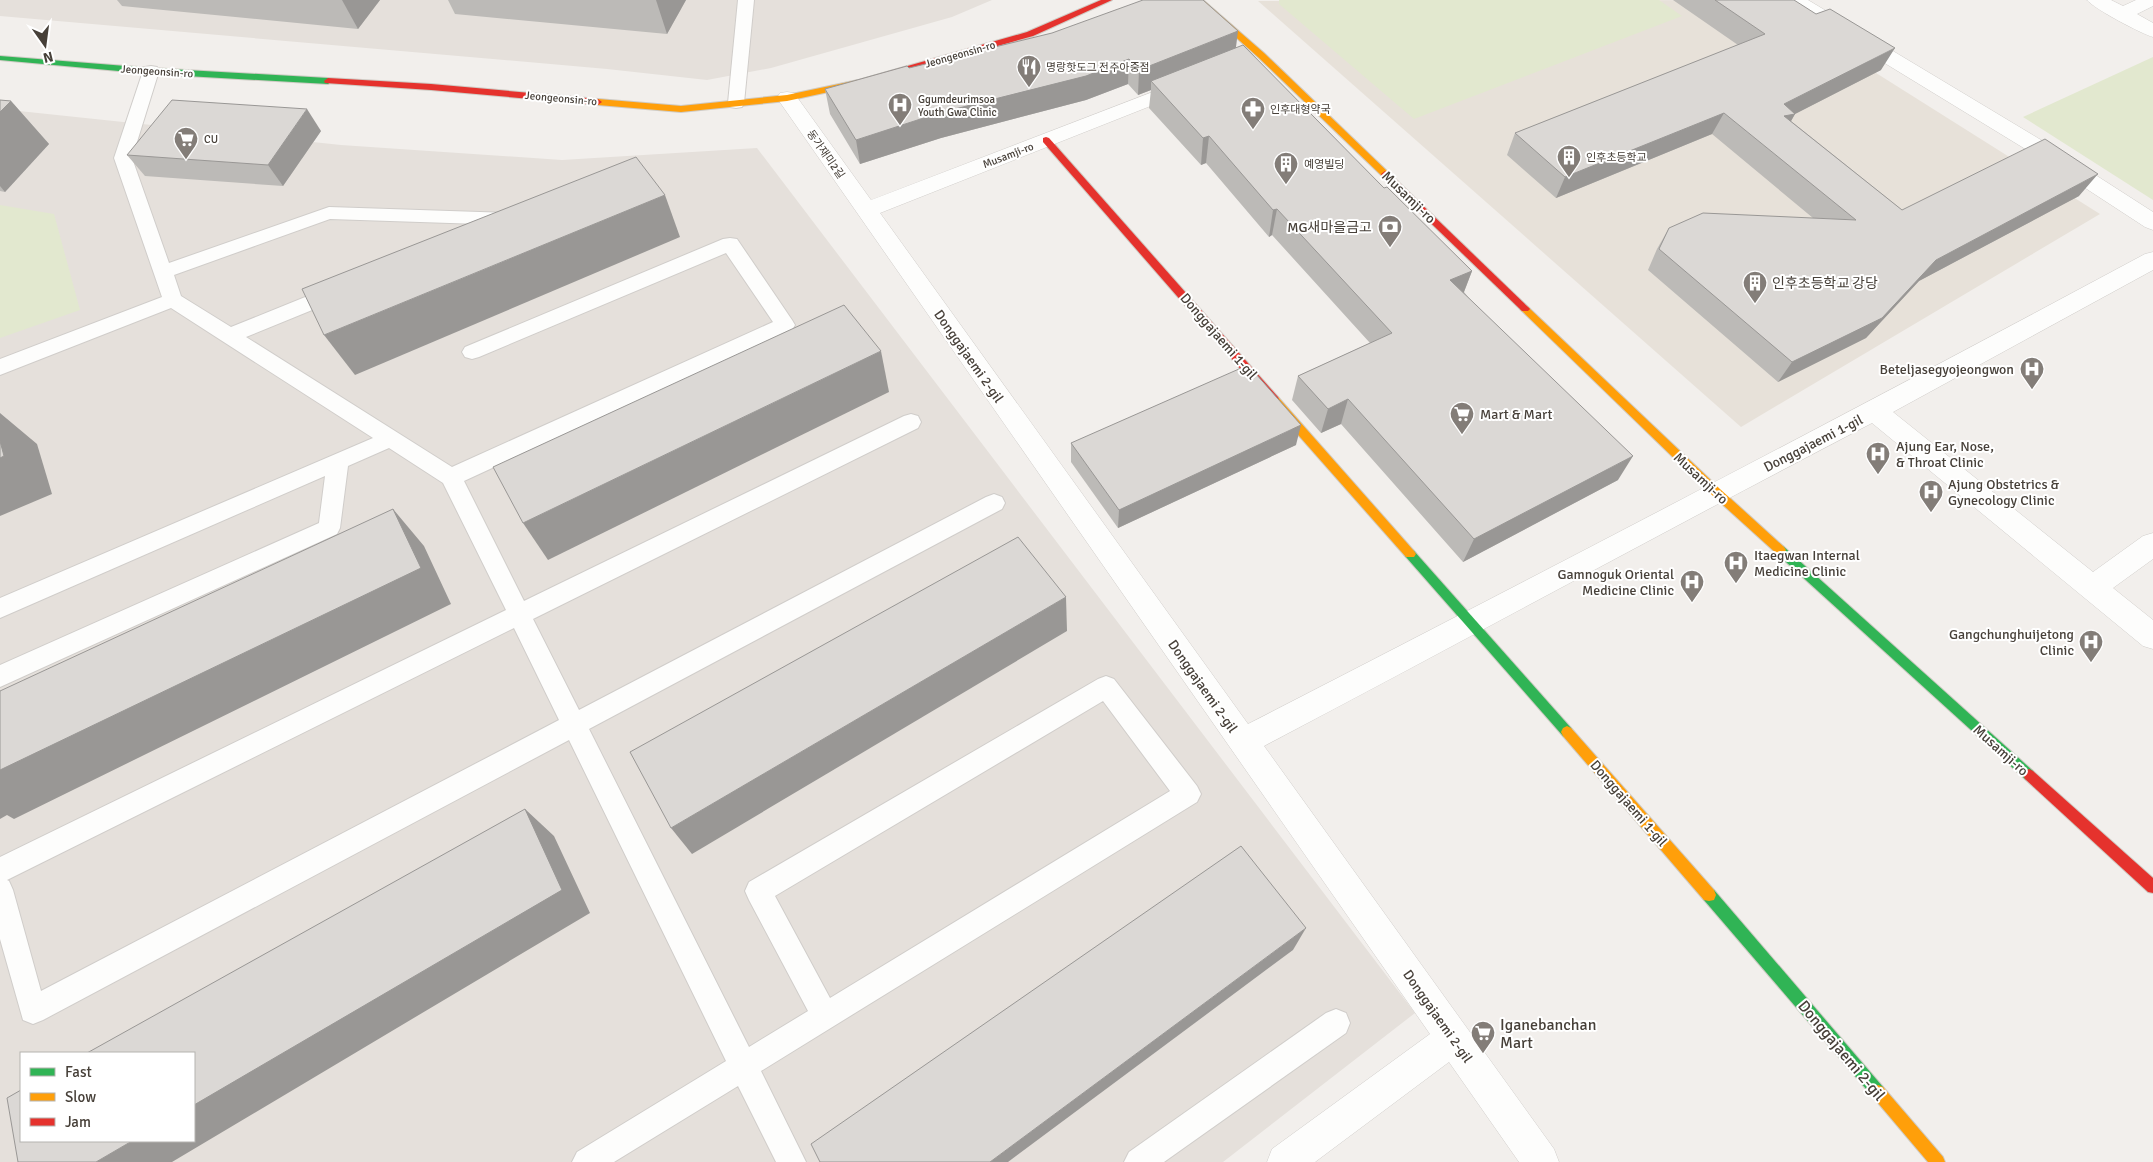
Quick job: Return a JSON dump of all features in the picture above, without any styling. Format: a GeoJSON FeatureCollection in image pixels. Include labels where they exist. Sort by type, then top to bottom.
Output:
{"type":"FeatureCollection","features":[{"type":"Feature","properties":{"kind":"street","name":"Jeongeonsin-ro"},"geometry":{"type":"LineString","coordinates":[[0,58],[151,71],[431,87],[681,109],[786,98],[850,86],[1030,34],[1108,0]]}},
{"type":"Feature","properties":{"kind":"street","name":"Musamji-ro"},"geometry":{"type":"LineString","coordinates":[[1198,0],[1252,59],[1716,492],[2153,887]]}},
{"type":"Feature","properties":{"kind":"street"},"geometry":{"type":"LineString","coordinates":[[1795,0],[2034,145],[2153,222]]}},
{"type":"Feature","properties":{"kind":"street"},"geometry":{"type":"LineString","coordinates":[[2096,0],[2153,31]]}},
{"type":"Feature","properties":{"kind":"street"},"geometry":{"type":"LineString","coordinates":[[2122,14],[2151,0]]}},
{"type":"Feature","properties":{"kind":"street","name":"Musamji-ro"},"geometry":{"type":"LineString","coordinates":[[866,210],[1199,80]]}},
{"type":"Feature","properties":{"kind":"street","name":"동가재미2길"},"geometry":{"type":"LineString","coordinates":[[786,98],[866,210]]}},
{"type":"Feature","properties":{"kind":"street","name":"Donggajaemi 1-gil"},"geometry":{"type":"LineString","coordinates":[[1046,140],[1728,916]]}},
{"type":"Feature","properties":{"kind":"street","name":"Donggajaemi 2-gil"},"geometry":{"type":"LineString","coordinates":[[866,210],[1541,1162]]}},
{"type":"Feature","properties":{"kind":"street","name":"Donggajaemi 1-gil"},"geometry":{"type":"LineString","coordinates":[[1242,742],[1471,623],[1716,492],[1874,411],[2153,260]]}},
{"type":"Feature","properties":{"kind":"street"},"geometry":{"type":"LineString","coordinates":[[1874,411],[2153,637]]}},
{"type":"Feature","properties":{"kind":"street"},"geometry":{"type":"LineString","coordinates":[[2092,588],[2153,544]]}},
{"type":"Feature","properties":{"kind":"street","name":"Donggajaemi 2-gil"},"geometry":{"type":"LineString","coordinates":[[1728,916],[1938,1162]]}},
{"type":"Feature","properties":{"kind":"street"},"geometry":{"type":"LineString","coordinates":[[1285,1162],[1453,1038]]}},
{"type":"Feature","properties":{"kind":"lane"},"geometry":{"type":"LineString","coordinates":[[736,103],[746,0]]}},
{"type":"Feature","properties":{"kind":"lane"},"geometry":{"type":"LineString","coordinates":[[151,71],[123,158],[172,300],[451,477],[791,1162]]}},
{"type":"Feature","properties":{"kind":"lane"},"geometry":{"type":"LineString","coordinates":[[163,272],[328,214],[517,220],[481,234]]}},
{"type":"Feature","properties":{"kind":"lane"},"geometry":{"type":"LineString","coordinates":[[451,477],[785,325],[730,244],[472,352]]}},
{"type":"Feature","properties":{"kind":"lane"},"geometry":{"type":"LineString","coordinates":[[229,336],[355,285]]}},
{"type":"Feature","properties":{"kind":"lane"},"geometry":{"type":"LineString","coordinates":[[0,367],[172,300]]}},
{"type":"Feature","properties":{"kind":"lane"},"geometry":{"type":"LineString","coordinates":[[0,870],[911,422]]}},
{"type":"Feature","properties":{"kind":"lane"},"geometry":{"type":"LineString","coordinates":[[0,608],[390,439]]}},
{"type":"Feature","properties":{"kind":"lane"},"geometry":{"type":"LineString","coordinates":[[0,676],[329,528],[338,462]]}},
{"type":"Feature","properties":{"kind":"lane"},"geometry":{"type":"LineString","coordinates":[[0,890],[33,1010],[994,503]]}},
{"type":"Feature","properties":{"kind":"lane"},"geometry":{"type":"LineString","coordinates":[[587,1162],[1188,794],[1106,687],[758,891],[825,1016]]}},
{"type":"Feature","properties":{"kind":"lane"},"geometry":{"type":"LineString","coordinates":[[1139,1162],[1336,1023]]}},
{"type":"Feature","properties":{"kind":"shaded area"},"geometry":{"type":"Polygon","coordinates":[[[0,0],[992,0],[952,17],[771,68],[707,80],[607,69],[0,16],[0,0]]]}},
{"type":"Feature","properties":{"kind":"shaded area"},"geometry":{"type":"Polygon","coordinates":[[[1760,0],[2100,214],[1741,427],[1258,1],[1760,0]]]}},
{"type":"Feature","properties":{"kind":"shaded area"},"geometry":{"type":"Polygon","coordinates":[[[0,109],[341,145],[562,160],[757,148],[1415,1013],[1223,1162],[0,1162],[0,109]]]}},
{"type":"Feature","properties":{"kind":"green space"},"geometry":{"type":"Polygon","coordinates":[[[1279,0],[1659,0],[1682,16],[1414,119],[1279,4],[1279,0]]]}},
{"type":"Feature","properties":{"kind":"green space"},"geometry":{"type":"Polygon","coordinates":[[[2153,57],[2153,200],[2023,117],[2153,57]]]}},
{"type":"Feature","properties":{"kind":"green space"},"geometry":{"type":"Polygon","coordinates":[[[0,205],[54,214],[80,310],[0,338],[0,205]]]}},
{"type":"Feature","properties":{"kind":"building"},"geometry":{"type":"Polygon","coordinates":[[[1143,0],[1203,0],[1238,31],[1139,70],[1129,59],[1086,76],[939,113],[856,140],[825,89],[907,66],[909,68],[1052,33],[1143,0]]]}},
{"type":"Feature","properties":{"kind":"building"},"geometry":{"type":"Polygon","coordinates":[[[1715,0],[1794,0],[1816,14],[1830,9],[1895,48],[1784,104],[1795,114],[1784,116],[1902,210],[2045,139],[2098,174],[1936,260],[1882,318],[1792,362],[1659,249],[1669,228],[1703,213],[1856,220],[1724,113],[1565,177],[1515,133],[1765,34],[1715,0]]]}},
{"type":"Feature","properties":{"kind":"building"},"geometry":{"type":"Polygon","coordinates":[[[1243,45],[1384,188],[1387,187],[1472,271],[1450,280],[1633,456],[1474,539],[1348,399],[1328,409],[1298,376],[1392,333],[1277,209],[1273,210],[1209,136],[1203,138],[1151,81],[1243,45]]]}},
{"type":"Feature","properties":{"kind":"building"},"geometry":{"type":"Polygon","coordinates":[[[0,100],[11,101],[0,112],[0,100]]]}},
{"type":"Feature","properties":{"kind":"building"},"geometry":{"type":"Polygon","coordinates":[[[172,100],[307,109],[268,165],[127,155],[172,100]]]}},
{"type":"Feature","properties":{"kind":"building"},"geometry":{"type":"Polygon","coordinates":[[[636,157],[665,195],[324,335],[302,289],[636,157]]]}},
{"type":"Feature","properties":{"kind":"building"},"geometry":{"type":"Polygon","coordinates":[[[844,305],[881,351],[523,523],[493,467],[844,305]]]}},
{"type":"Feature","properties":{"kind":"building"},"geometry":{"type":"Polygon","coordinates":[[[1248,365],[1301,425],[1119,510],[1071,443],[1248,365]]]}},
{"type":"Feature","properties":{"kind":"building"},"geometry":{"type":"Polygon","coordinates":[[[0,441],[4,456],[0,458],[0,441]]]}},
{"type":"Feature","properties":{"kind":"building"},"geometry":{"type":"Polygon","coordinates":[[[393,509],[421,568],[0,770],[0,691],[393,509]]]}},
{"type":"Feature","properties":{"kind":"building"},"geometry":{"type":"Polygon","coordinates":[[[1018,537],[1066,597],[671,828],[630,752],[1018,537]]]}},
{"type":"Feature","properties":{"kind":"building"},"geometry":{"type":"Polygon","coordinates":[[[525,809],[562,890],[195,1104],[195,1052],[89,1052],[525,809]]]}},
{"type":"Feature","properties":{"kind":"building"},"geometry":{"type":"Polygon","coordinates":[[[1241,846],[1306,928],[990,1162],[820,1162],[811,1144],[1241,846]]]}},
{"type":"Feature","properties":{"kind":"building"},"geometry":{"type":"Polygon","coordinates":[[[20,1091],[20,1142],[130,1142],[96,1162],[18,1162],[7,1098],[20,1091]]]}},
{"type":"Feature","properties":{"kind":"traffic: fast"},"geometry":{"type":"LineString","coordinates":[[0,58],[151,71],[328,81]]}},
{"type":"Feature","properties":{"kind":"traffic: fast"},"geometry":{"type":"LineString","coordinates":[[1780,550],[2029,775]]}},
{"type":"Feature","properties":{"kind":"traffic: fast"},"geometry":{"type":"LineString","coordinates":[[1410,554],[1567,732]]}},
{"type":"Feature","properties":{"kind":"traffic: fast"},"geometry":{"type":"LineString","coordinates":[[1709,895],[1878,1092]]}},
{"type":"Feature","properties":{"kind":"traffic: slow"},"geometry":{"type":"LineString","coordinates":[[1198,0],[1261,55],[1385,174]]}},
{"type":"Feature","properties":{"kind":"traffic: slow"},"geometry":{"type":"LineString","coordinates":[[598,102],[681,109],[787,98],[858,83]]}},
{"type":"Feature","properties":{"kind":"traffic: slow"},"geometry":{"type":"LineString","coordinates":[[1525,309],[1716,492],[1780,550]]}},
{"type":"Feature","properties":{"kind":"traffic: slow"},"geometry":{"type":"LineString","coordinates":[[1274,400],[1410,554]]}},
{"type":"Feature","properties":{"kind":"traffic: slow"},"geometry":{"type":"LineString","coordinates":[[1567,732],[1709,895]]}},
{"type":"Feature","properties":{"kind":"traffic: slow"},"geometry":{"type":"LineString","coordinates":[[1878,1092],[1938,1162]]}},
{"type":"Feature","properties":{"kind":"traffic: jam"},"geometry":{"type":"LineString","coordinates":[[858,83],[1030,34],[1108,0]]}},
{"type":"Feature","properties":{"kind":"traffic: jam"},"geometry":{"type":"LineString","coordinates":[[328,81],[431,87],[598,102]]}},
{"type":"Feature","properties":{"kind":"traffic: jam"},"geometry":{"type":"LineString","coordinates":[[1046,140],[1274,400]]}},
{"type":"Feature","properties":{"kind":"traffic: jam"},"geometry":{"type":"LineString","coordinates":[[1385,174],[1525,309]]}},
{"type":"Feature","properties":{"kind":"traffic: jam"},"geometry":{"type":"LineString","coordinates":[[2029,775],[2153,887]]}},
{"type":"Feature","properties":{"kind":"place","name":"명랑핫도그 전주아중점"},"geometry":{"type":"Point","coordinates":[1029,88]}},
{"type":"Feature","properties":{"kind":"place","name":"Ggumdeurimsoa Youth Gwa Clinic"},"geometry":{"type":"Point","coordinates":[900,126]}},
{"type":"Feature","properties":{"kind":"place","name":"인후대형약국"},"geometry":{"type":"Point","coordinates":[1253,130]}},
{"type":"Feature","properties":{"kind":"place","name":"CU"},"geometry":{"type":"Point","coordinates":[186,160]}},
{"type":"Feature","properties":{"kind":"place","name":"인후초등학교"},"geometry":{"type":"Point","coordinates":[1569,178]}},
{"type":"Feature","properties":{"kind":"place","name":"예영빌딩"},"geometry":{"type":"Point","coordinates":[1286,185]}},
{"type":"Feature","properties":{"kind":"place","name":"MG새마을금고"},"geometry":{"type":"Point","coordinates":[1390,248]}},
{"type":"Feature","properties":{"kind":"place","name":"인후초등학교 강당"},"geometry":{"type":"Point","coordinates":[1755,304]}},
{"type":"Feature","properties":{"kind":"place","name":"Beteljasegyojeongwon"},"geometry":{"type":"Point","coordinates":[2032,390]}},
{"type":"Feature","properties":{"kind":"place","name":"Mart & Mart"},"geometry":{"type":"Point","coordinates":[1462,435]}},
{"type":"Feature","properties":{"kind":"place","name":"Ajung Ear, Nose, & Throat Clinic"},"geometry":{"type":"Point","coordinates":[1878,475]}},
{"type":"Feature","properties":{"kind":"place","name":"Ajung Obstetrics & Gynecology Clinic"},"geometry":{"type":"Point","coordinates":[1931,513]}},
{"type":"Feature","properties":{"kind":"place","name":"Itaegwan Internal Medicine Clinic"},"geometry":{"type":"Point","coordinates":[1736,584]}},
{"type":"Feature","properties":{"kind":"place","name":"Gamnoguk Oriental Medicine Clinic"},"geometry":{"type":"Point","coordinates":[1692,603]}},
{"type":"Feature","properties":{"kind":"place","name":"Gangchunghuijetong Clinic"},"geometry":{"type":"Point","coordinates":[2091,663]}},
{"type":"Feature","properties":{"kind":"place","name":"Iganebanchan Mart"},"geometry":{"type":"Point","coordinates":[1483,1054]}}]}
